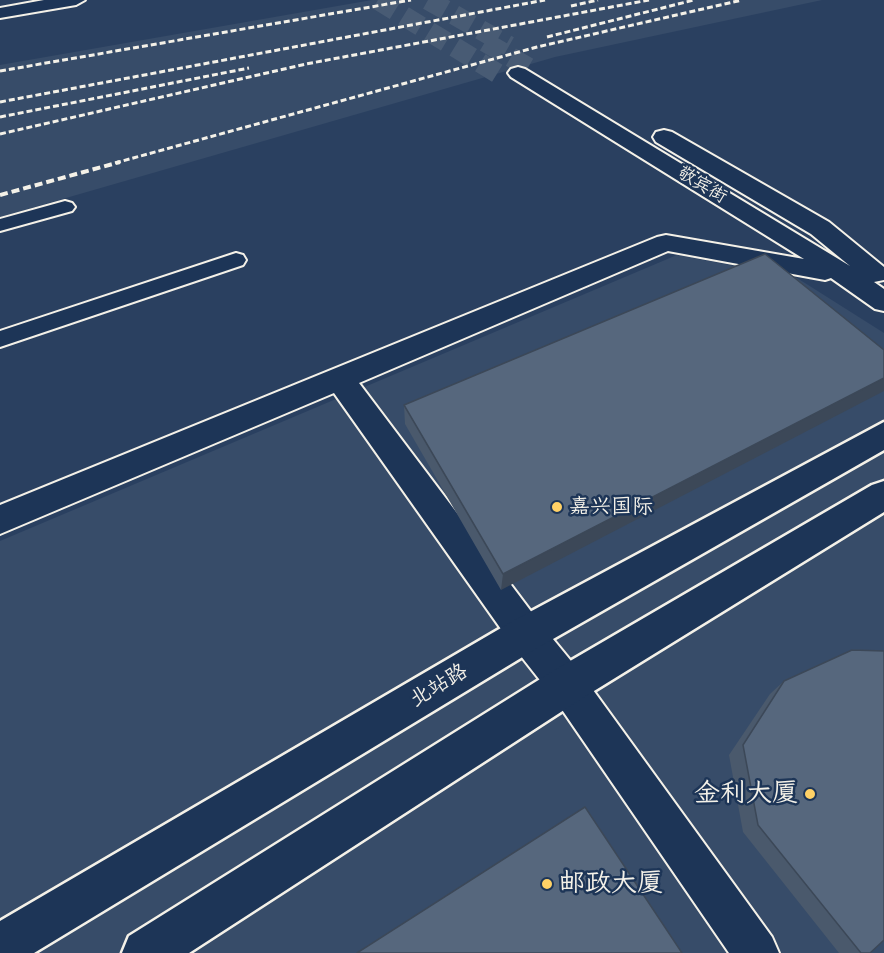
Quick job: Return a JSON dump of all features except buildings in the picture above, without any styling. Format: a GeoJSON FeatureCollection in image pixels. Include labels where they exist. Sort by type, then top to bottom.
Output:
{"type":"FeatureCollection","features":[{"type":"Feature","properties":{"kind":"main road","name":"北站路"},"geometry":{"type":"LineString","coordinates":[[0,947],[526,634],[884,435]]}},
{"type":"Feature","properties":{"kind":"main road"},"geometry":{"type":"LineString","coordinates":[[147,953],[567,685],[884,495]]}},
{"type":"Feature","properties":{"kind":"street"},"geometry":{"type":"LineString","coordinates":[[0,5],[30,0]]}},
{"type":"Feature","properties":{"kind":"street"},"geometry":{"type":"LineString","coordinates":[[0,13],[76,0]]}},
{"type":"Feature","properties":{"kind":"street"},"geometry":{"type":"LineString","coordinates":[[524,71],[786,253],[861,288]]}},
{"type":"Feature","properties":{"kind":"street","name":"敬宾街"},"geometry":{"type":"LineString","coordinates":[[524,71],[884,281]]}},
{"type":"Feature","properties":{"kind":"street","name":"敬宾街"},"geometry":{"type":"LineString","coordinates":[[524,71],[815,254],[884,302]]}},
{"type":"Feature","properties":{"kind":"street"},"geometry":{"type":"LineString","coordinates":[[0,225],[65,207]]}},
{"type":"Feature","properties":{"kind":"street"},"geometry":{"type":"LineString","coordinates":[[0,520],[666,243],[825,271]]}},
{"type":"Feature","properties":{"kind":"street"},"geometry":{"type":"LineString","coordinates":[[0,339],[236,260]]}},
{"type":"Feature","properties":{"kind":"street"},"geometry":{"type":"LineString","coordinates":[[340,379],[526,634],[567,685],[756,953]]}},
{"type":"Feature","properties":{"kind":"shaded area"},"geometry":{"type":"Polygon","coordinates":[[[372,0],[822,0],[555,57],[0,217],[0,65],[372,0]]]}},
{"type":"Feature","properties":{"kind":"shaded area"},"geometry":{"type":"Polygon","coordinates":[[[677,255],[797,278],[884,333],[884,953],[0,953],[0,541],[677,255]]]}},
{"type":"Feature","properties":{"kind":"tunnel"},"geometry":{"type":"LineString","coordinates":[[378,0],[505,78]]}},
{"type":"Feature","properties":{"kind":"tunnel"},"geometry":{"type":"LineString","coordinates":[[428,0],[509,46]]}},
{"type":"Feature","properties":{"kind":"tunnel"},"geometry":{"type":"LineString","coordinates":[[485,42],[531,69]]}},
{"type":"Feature","properties":{"kind":"railway"},"geometry":{"type":"LineString","coordinates":[[0,71],[411,0]]}},
{"type":"Feature","properties":{"kind":"railway"},"geometry":{"type":"LineString","coordinates":[[0,102],[545,0]]}},
{"type":"Feature","properties":{"kind":"railway"},"geometry":{"type":"LineString","coordinates":[[571,6],[598,0]]}},
{"type":"Feature","properties":{"kind":"railway"},"geometry":{"type":"LineString","coordinates":[[0,134],[306,64],[649,0]]}},
{"type":"Feature","properties":{"kind":"railway"},"geometry":{"type":"LineString","coordinates":[[547,37],[694,0]]}},
{"type":"Feature","properties":{"kind":"railway"},"geometry":{"type":"LineString","coordinates":[[115,163],[537,47],[742,0]]}},
{"type":"Feature","properties":{"kind":"railway"},"geometry":{"type":"LineString","coordinates":[[0,117],[249,68]]}},
{"type":"Feature","properties":{"kind":"railway"},"geometry":{"type":"LineString","coordinates":[[0,195],[120,162]]}},
{"type":"Feature","properties":{"kind":"place","name":"嘉兴国际"},"geometry":{"type":"Point","coordinates":[557,507]}},
{"type":"Feature","properties":{"kind":"place","name":"金利大厦"},"geometry":{"type":"Point","coordinates":[810,794]}},
{"type":"Feature","properties":{"kind":"place","name":"邮政大厦"},"geometry":{"type":"Point","coordinates":[547,884]}}]}
